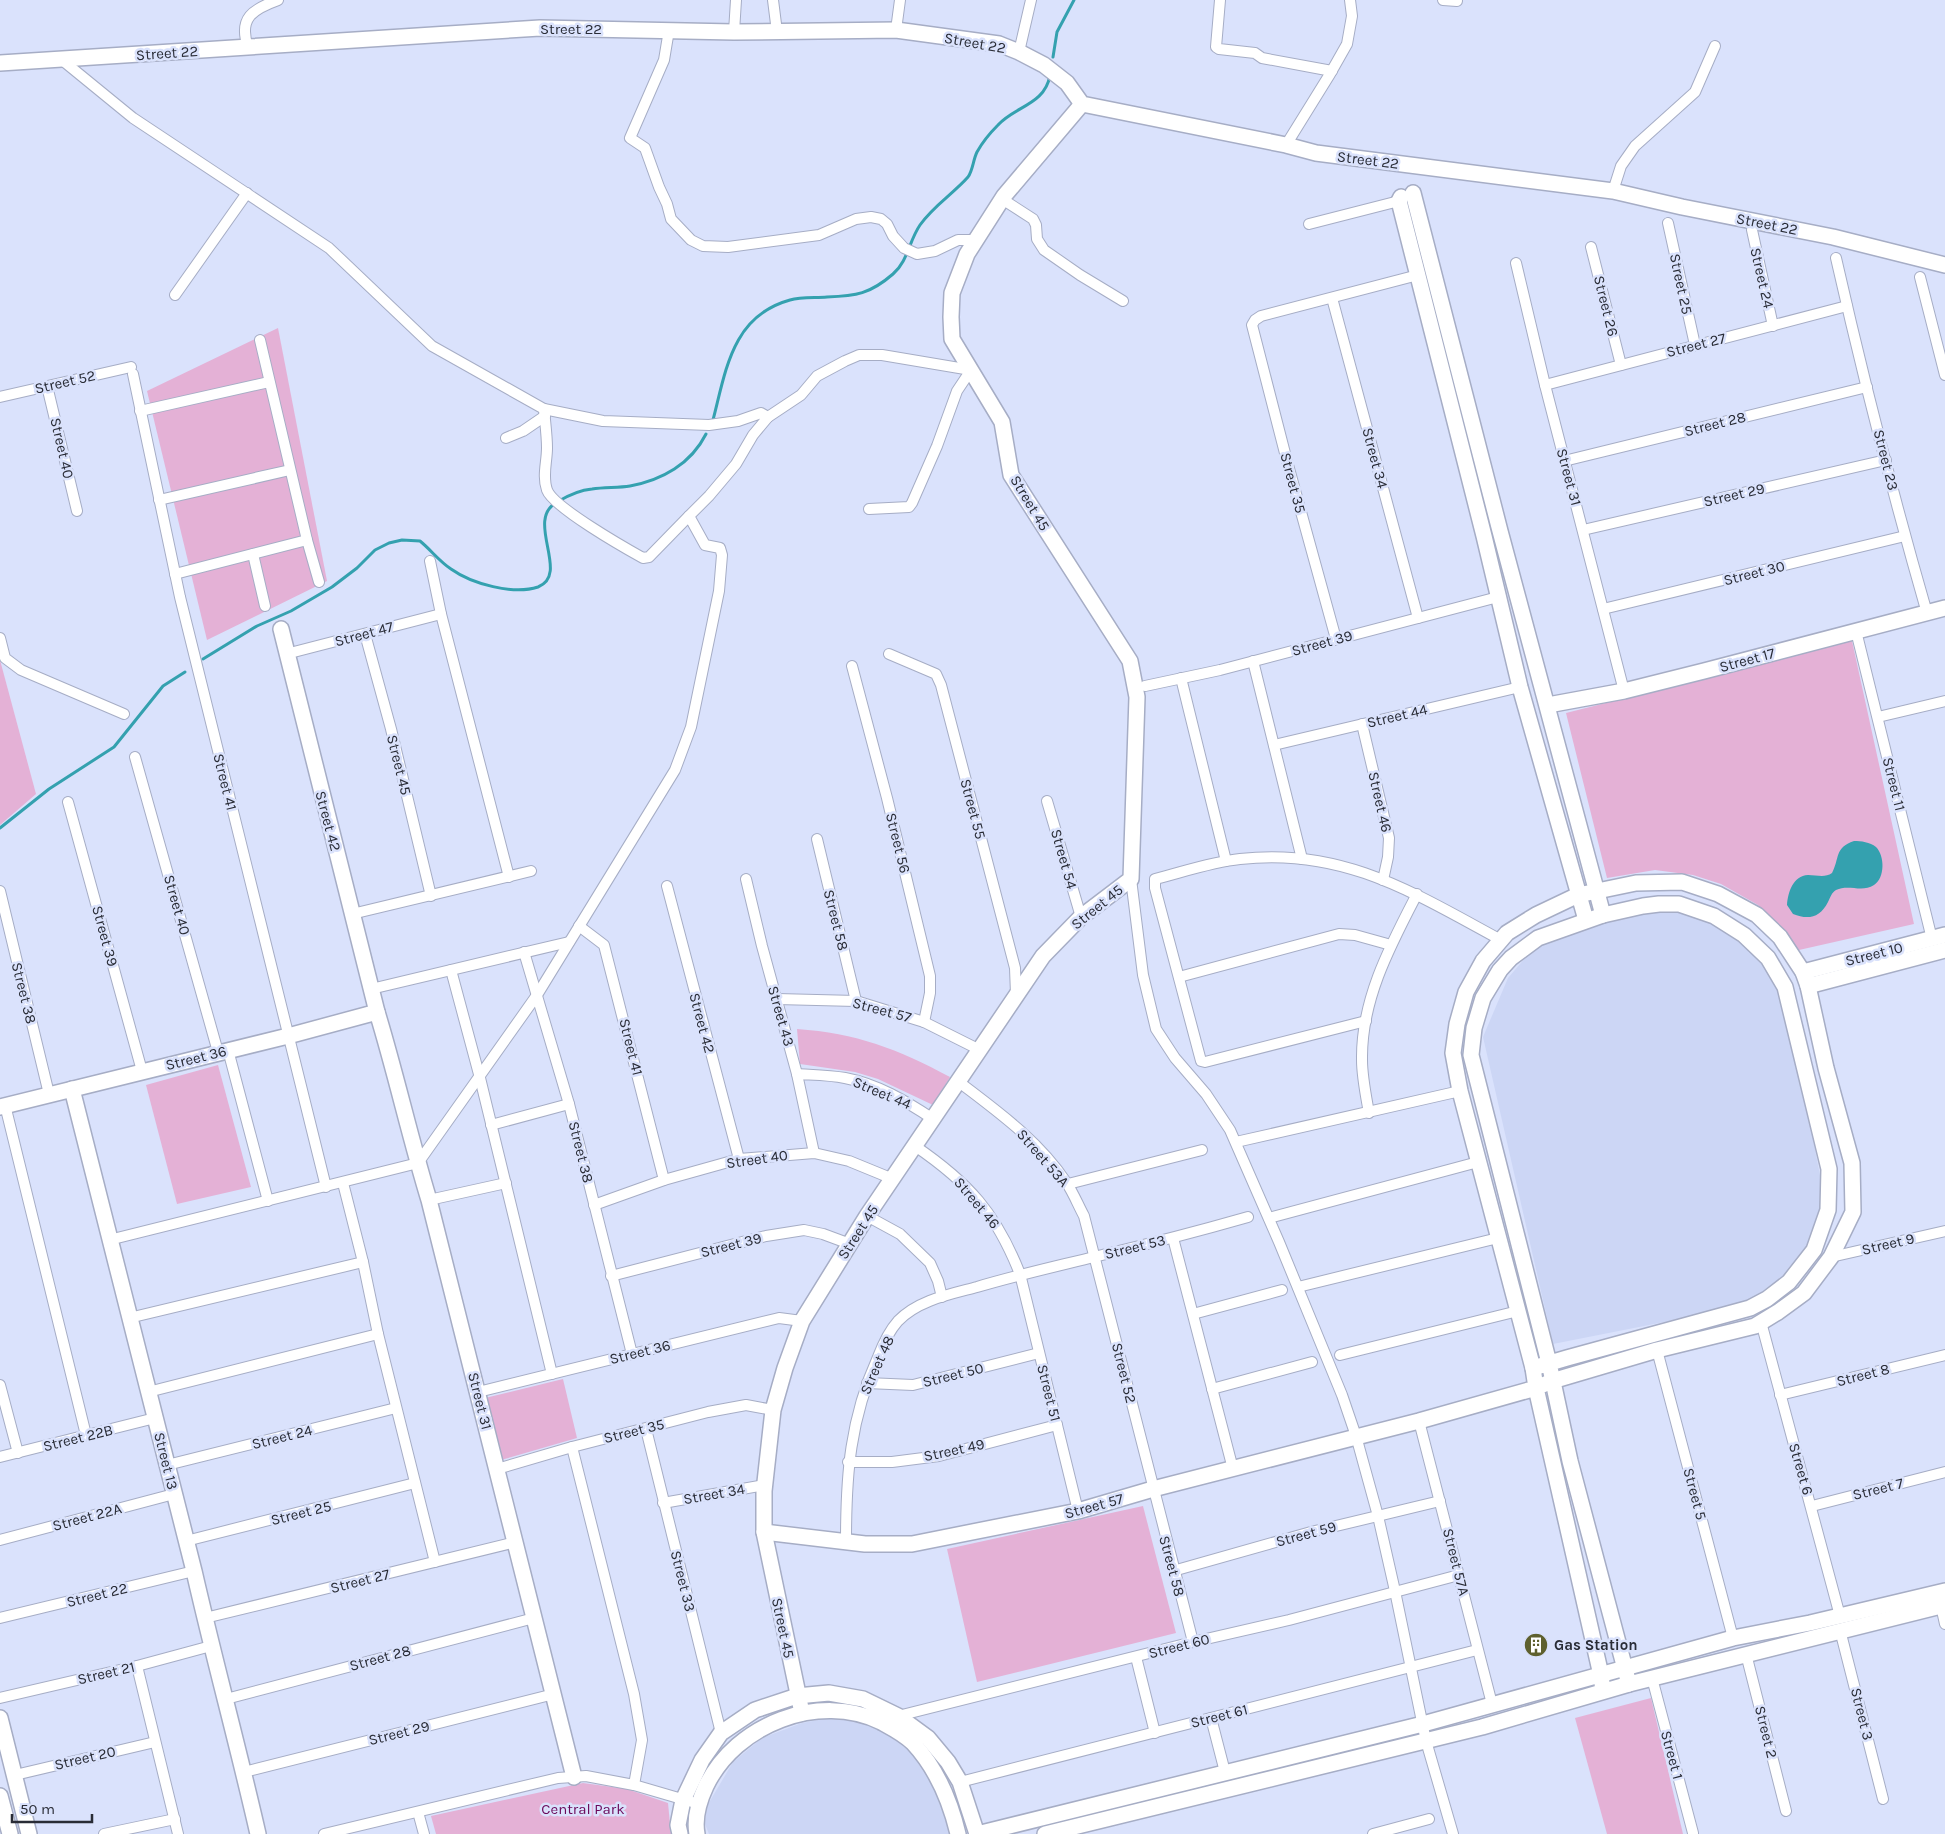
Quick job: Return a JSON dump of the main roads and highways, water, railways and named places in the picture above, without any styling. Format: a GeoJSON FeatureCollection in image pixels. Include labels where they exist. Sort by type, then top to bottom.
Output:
{"type":"FeatureCollection","features":[{"type":"Feature","properties":{"kind":"water"},"geometry":{"type":"Polygon","coordinates":[[[1854,841],[1871,844],[1879,851],[1882,861],[1882,872],[1878,882],[1865,888],[1841,888],[1836,890],[1825,907],[1813,916],[1804,917],[1793,914],[1787,905],[1790,890],[1795,882],[1803,876],[1824,876],[1832,873],[1840,850],[1854,841]]]}},
{"type":"Feature","properties":{"kind":"waterway"},"geometry":{"type":"LineString","coordinates":[[1053,57],[1057,32],[1074,0]]}},
{"type":"Feature","properties":{"kind":"waterway"},"geometry":{"type":"LineString","coordinates":[[713,420],[728,364],[735,347],[755,318],[771,308],[790,300],[855,295],[870,290],[885,281],[902,263],[916,231],[925,218],[968,177],[977,152],[986,138],[1005,119],[1036,99],[1047,85],[1050,75]]}},
{"type":"Feature","properties":{"kind":"waterway"},"geometry":{"type":"LineString","coordinates":[[203,659],[257,626],[291,611],[332,587],[357,568],[375,550],[389,543],[402,540],[420,541],[451,569],[481,583],[493,587],[517,590],[538,587],[547,580],[550,571],[550,559],[545,533],[545,521],[548,510],[557,502],[583,491],[597,488],[630,486],[664,475],[684,462],[700,445],[706,434]]}},
{"type":"Feature","properties":{"kind":"waterway"},"geometry":{"type":"LineString","coordinates":[[0,828],[49,789],[114,747],[163,686],[185,672]]}},
{"type":"Feature","properties":{"kind":"place","name":"Gas Station"},"geometry":{"type":"Point","coordinates":[1536,1645]}},
{"type":"Feature","properties":{"kind":"park label","name":"Central Park"},"geometry":{"type":"Point","coordinates":[583,1809]}}]}
